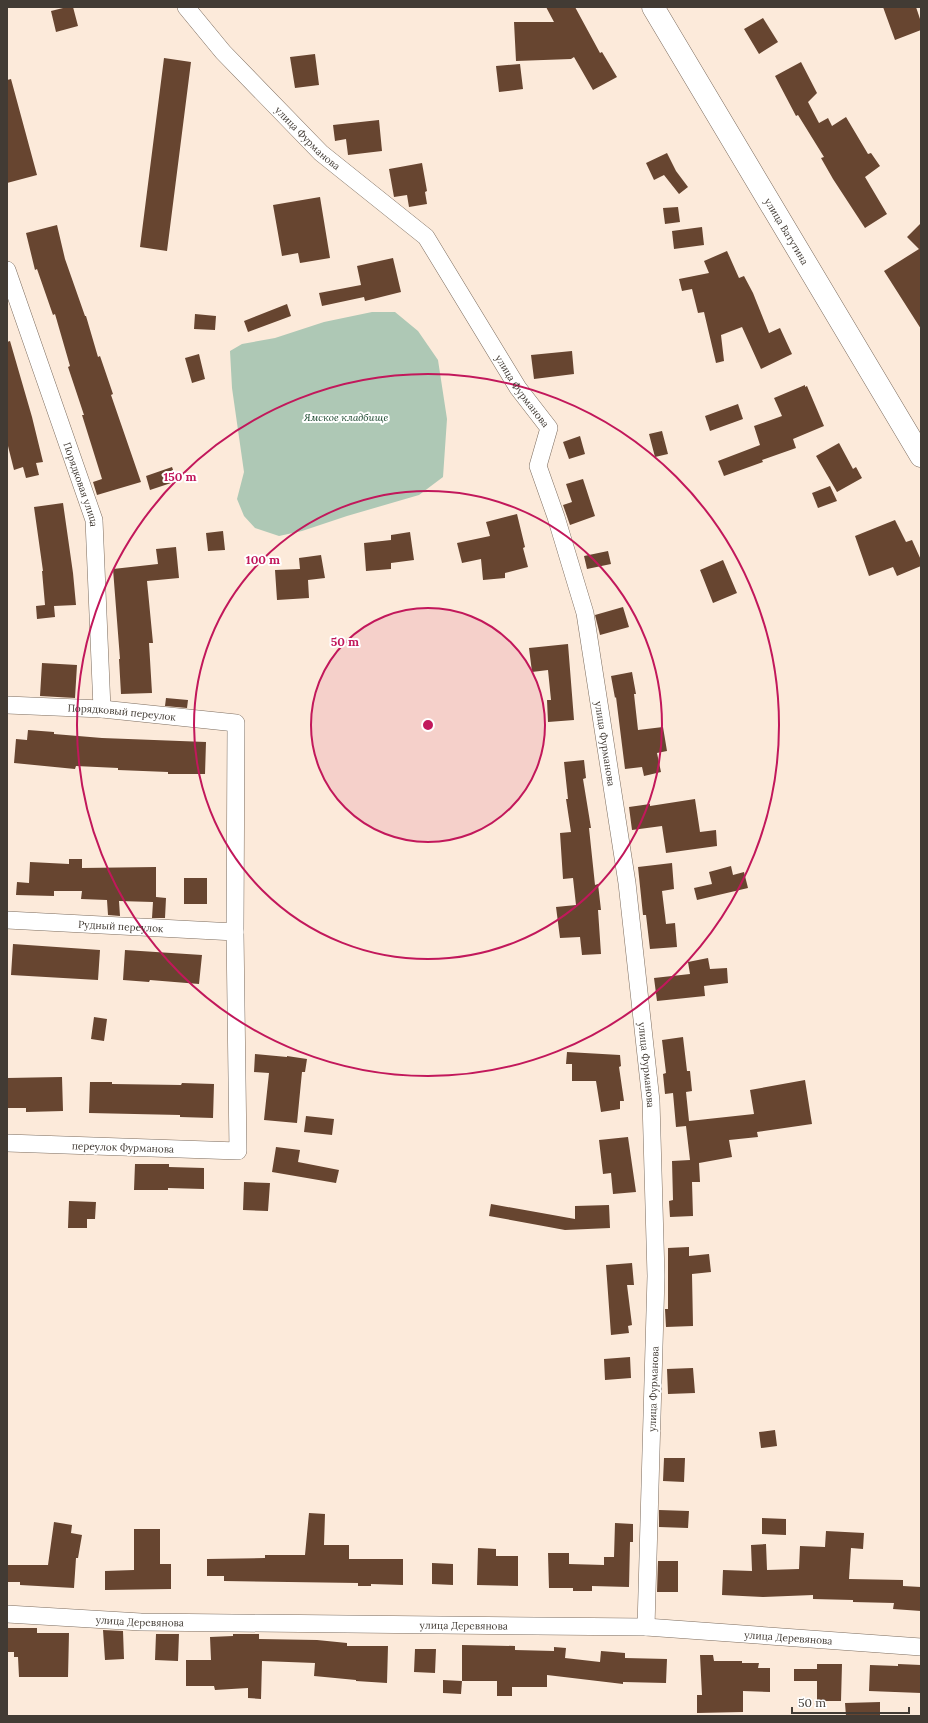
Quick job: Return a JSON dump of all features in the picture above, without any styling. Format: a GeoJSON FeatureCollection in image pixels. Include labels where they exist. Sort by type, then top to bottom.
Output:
{"type":"FeatureCollection","features":[{"type":"Feature","properties":{"kind":"main road","name":"улица Ватутина"},"geometry":{"type":"LineString","coordinates":[[653,7],[921,456]]}},
{"type":"Feature","properties":{"kind":"street","name":"улица Фурманова"},"geometry":{"type":"LineString","coordinates":[[186,7],[224,52],[321,153],[426,238],[518,388],[549,428],[538,466],[556,517],[586,613],[627,883],[651,1101],[656,1276],[646,1627]]}},
{"type":"Feature","properties":{"kind":"street","name":"Порядковая улица"},"geometry":{"type":"LineString","coordinates":[[7,270],[94,520],[102,709]]}},
{"type":"Feature","properties":{"kind":"street","name":"Порядковый переулок"},"geometry":{"type":"LineString","coordinates":[[7,705],[102,709],[236,723],[235,932]]}},
{"type":"Feature","properties":{"kind":"street","name":"Рудный переулок"},"geometry":{"type":"LineString","coordinates":[[7,920],[235,932]]}},
{"type":"Feature","properties":{"kind":"street","name":"переулок Фурманова"},"geometry":{"type":"LineString","coordinates":[[7,1143],[238,1151],[235,932]]}},
{"type":"Feature","properties":{"kind":"street","name":"улица Деревянова"},"geometry":{"type":"LineString","coordinates":[[7,1614],[141,1622],[646,1627],[921,1647]]}},
{"type":"Feature","properties":{"kind":"green space","name":"Ямское кладбище"},"geometry":{"type":"Polygon","coordinates":[[[372,312],[395,312],[418,331],[438,360],[447,419],[443,477],[419,495],[302,531],[279,536],[255,528],[244,516],[237,499],[244,472],[232,388],[230,351],[242,344],[275,338],[324,322],[372,312]]]}},
{"type":"Feature","properties":{"kind":"building"},"geometry":{"type":"Polygon","coordinates":[[[73,7],[78,26],[56,32],[51,11],[73,7]]]}},
{"type":"Feature","properties":{"kind":"building"},"geometry":{"type":"Polygon","coordinates":[[[546,7],[575,7],[600,53],[602,52],[617,77],[593,90],[574,57],[571,59],[516,61],[514,22],[554,22],[546,7]]]}},
{"type":"Feature","properties":{"kind":"building"},"geometry":{"type":"Polygon","coordinates":[[[883,7],[916,7],[921,22],[921,30],[895,40],[883,7]]]}},
{"type":"Feature","properties":{"kind":"building"},"geometry":{"type":"Polygon","coordinates":[[[763,18],[778,42],[759,54],[744,29],[763,18]]]}},
{"type":"Feature","properties":{"kind":"building"},"geometry":{"type":"Polygon","coordinates":[[[315,54],[319,85],[295,88],[290,57],[315,54]]]}},
{"type":"Feature","properties":{"kind":"building"},"geometry":{"type":"Polygon","coordinates":[[[164,58],[191,62],[167,251],[140,247],[164,58]]]}},
{"type":"Feature","properties":{"kind":"building"},"geometry":{"type":"Polygon","coordinates":[[[801,62],[817,93],[808,102],[819,123],[828,118],[832,126],[846,117],[868,154],[871,153],[880,166],[865,177],[887,214],[865,228],[833,179],[821,158],[824,157],[798,115],[796,116],[775,76],[801,62]]]}},
{"type":"Feature","properties":{"kind":"building"},"geometry":{"type":"Polygon","coordinates":[[[520,64],[523,89],[499,92],[496,66],[520,64]]]}},
{"type":"Feature","properties":{"kind":"building"},"geometry":{"type":"Polygon","coordinates":[[[11,79],[37,175],[7,183],[7,80],[11,79]]]}},
{"type":"Feature","properties":{"kind":"building"},"geometry":{"type":"Polygon","coordinates":[[[379,120],[382,151],[348,155],[346,139],[335,141],[333,125],[379,120]]]}},
{"type":"Feature","properties":{"kind":"building"},"geometry":{"type":"Polygon","coordinates":[[[667,153],[676,171],[688,187],[679,194],[664,175],[654,180],[646,163],[667,153]]]}},
{"type":"Feature","properties":{"kind":"building"},"geometry":{"type":"Polygon","coordinates":[[[422,163],[427,191],[425,192],[427,204],[409,207],[407,195],[394,197],[389,169],[422,163]]]}},
{"type":"Feature","properties":{"kind":"building"},"geometry":{"type":"Polygon","coordinates":[[[320,197],[330,258],[300,263],[298,253],[282,256],[273,205],[320,197]]]}},
{"type":"Feature","properties":{"kind":"building"},"geometry":{"type":"Polygon","coordinates":[[[678,207],[680,222],[665,224],[663,208],[678,207]]]}},
{"type":"Feature","properties":{"kind":"building"},"geometry":{"type":"Polygon","coordinates":[[[921,223],[921,329],[884,271],[919,249],[907,237],[921,223]]]}},
{"type":"Feature","properties":{"kind":"building"},"geometry":{"type":"Polygon","coordinates":[[[57,225],[65,259],[86,316],[98,357],[100,356],[113,394],[111,395],[141,482],[97,495],[93,482],[102,479],[82,415],[84,415],[68,367],[70,366],[55,314],[53,315],[37,269],[35,270],[26,233],[57,225]]]}},
{"type":"Feature","properties":{"kind":"building"},"geometry":{"type":"Polygon","coordinates":[[[702,227],[704,245],[674,249],[672,231],[702,227]]]}},
{"type":"Feature","properties":{"kind":"building"},"geometry":{"type":"Polygon","coordinates":[[[727,251],[739,278],[744,276],[753,293],[769,333],[780,328],[792,354],[761,369],[742,327],[721,335],[724,361],[716,363],[704,312],[698,313],[692,289],[682,291],[679,279],[709,273],[704,261],[727,251]]]}},
{"type":"Feature","properties":{"kind":"building"},"geometry":{"type":"Polygon","coordinates":[[[393,258],[401,292],[365,301],[364,297],[322,306],[319,293],[361,285],[357,266],[393,258]]]}},
{"type":"Feature","properties":{"kind":"building"},"geometry":{"type":"Polygon","coordinates":[[[287,304],[291,316],[248,332],[244,321],[287,304]]]}},
{"type":"Feature","properties":{"kind":"building"},"geometry":{"type":"Polygon","coordinates":[[[195,314],[216,316],[215,330],[194,329],[195,314]]]}},
{"type":"Feature","properties":{"kind":"building"},"geometry":{"type":"Polygon","coordinates":[[[10,341],[32,417],[43,462],[36,463],[39,475],[26,478],[23,467],[14,470],[7,442],[7,342],[10,341]]]}},
{"type":"Feature","properties":{"kind":"building"},"geometry":{"type":"Polygon","coordinates":[[[572,351],[574,374],[534,379],[531,355],[572,351]]]}},
{"type":"Feature","properties":{"kind":"building"},"geometry":{"type":"Polygon","coordinates":[[[199,354],[205,379],[192,383],[185,358],[199,354]]]}},
{"type":"Feature","properties":{"kind":"building"},"geometry":{"type":"Polygon","coordinates":[[[805,385],[805,387],[807,386],[824,426],[793,439],[796,448],[724,476],[718,461],[760,445],[754,426],[782,416],[774,398],[805,385]]]}},
{"type":"Feature","properties":{"kind":"building"},"geometry":{"type":"Polygon","coordinates":[[[738,404],[743,419],[710,431],[705,416],[738,404]]]}},
{"type":"Feature","properties":{"kind":"building"},"geometry":{"type":"Polygon","coordinates":[[[662,431],[668,454],[655,457],[649,434],[662,431]]]}},
{"type":"Feature","properties":{"kind":"building"},"geometry":{"type":"Polygon","coordinates":[[[580,436],[585,454],[569,459],[563,442],[580,436]]]}},
{"type":"Feature","properties":{"kind":"building"},"geometry":{"type":"Polygon","coordinates":[[[839,443],[853,469],[856,467],[862,478],[837,492],[816,456],[839,443]]]}},
{"type":"Feature","properties":{"kind":"building"},"geometry":{"type":"Polygon","coordinates":[[[172,467],[177,481],[150,490],[146,476],[172,467]]]}},
{"type":"Feature","properties":{"kind":"building"},"geometry":{"type":"Polygon","coordinates":[[[583,479],[595,516],[570,525],[563,505],[572,502],[566,484],[583,479]]]}},
{"type":"Feature","properties":{"kind":"building"},"geometry":{"type":"Polygon","coordinates":[[[830,486],[837,501],[818,508],[812,493],[830,486]]]}},
{"type":"Feature","properties":{"kind":"building"},"geometry":{"type":"Polygon","coordinates":[[[63,503],[76,605],[54,606],[55,617],[37,619],[36,606],[45,605],[43,571],[34,507],[63,503]]]}},
{"type":"Feature","properties":{"kind":"building"},"geometry":{"type":"Polygon","coordinates":[[[517,514],[528,567],[505,573],[505,578],[483,580],[481,559],[462,563],[457,543],[490,536],[486,522],[517,514]]]}},
{"type":"Feature","properties":{"kind":"building"},"geometry":{"type":"Polygon","coordinates":[[[895,520],[906,542],[912,540],[921,560],[921,566],[897,576],[893,567],[869,576],[855,536],[895,520]]]}},
{"type":"Feature","properties":{"kind":"building"},"geometry":{"type":"Polygon","coordinates":[[[223,531],[225,550],[208,551],[206,533],[223,531]]]}},
{"type":"Feature","properties":{"kind":"building"},"geometry":{"type":"Polygon","coordinates":[[[410,532],[414,560],[391,563],[391,569],[366,571],[364,543],[391,540],[391,535],[410,532]]]}},
{"type":"Feature","properties":{"kind":"building"},"geometry":{"type":"Polygon","coordinates":[[[176,547],[179,578],[147,581],[153,643],[149,643],[152,693],[121,694],[120,659],[113,569],[158,564],[156,549],[176,547]]]}},
{"type":"Feature","properties":{"kind":"building"},"geometry":{"type":"Polygon","coordinates":[[[608,551],[611,564],[587,569],[584,556],[608,551]]]}},
{"type":"Feature","properties":{"kind":"building"},"geometry":{"type":"Polygon","coordinates":[[[321,555],[325,578],[308,580],[309,598],[277,600],[275,570],[300,569],[299,558],[321,555]]]}},
{"type":"Feature","properties":{"kind":"building"},"geometry":{"type":"Polygon","coordinates":[[[723,560],[737,593],[713,603],[700,570],[723,560]]]}},
{"type":"Feature","properties":{"kind":"building"},"geometry":{"type":"Polygon","coordinates":[[[623,607],[629,627],[600,635],[595,615],[623,607]]]}},
{"type":"Feature","properties":{"kind":"building"},"geometry":{"type":"Polygon","coordinates":[[[568,644],[574,720],[548,722],[547,700],[551,700],[548,670],[532,672],[529,648],[568,644]]]}},
{"type":"Feature","properties":{"kind":"building"},"geometry":{"type":"Polygon","coordinates":[[[42,663],[77,665],[75,698],[40,696],[42,663]]]}},
{"type":"Feature","properties":{"kind":"building"},"geometry":{"type":"Polygon","coordinates":[[[632,672],[636,694],[634,694],[638,730],[663,727],[667,751],[657,753],[661,772],[644,776],[642,767],[625,769],[616,697],[615,698],[611,676],[632,672]]]}},
{"type":"Feature","properties":{"kind":"building"},"geometry":{"type":"Polygon","coordinates":[[[166,698],[188,700],[187,708],[165,706],[166,698]]]}},
{"type":"Feature","properties":{"kind":"building"},"geometry":{"type":"Polygon","coordinates":[[[28,730],[102,738],[206,742],[205,774],[168,774],[168,772],[118,770],[118,768],[76,766],[75,769],[14,763],[16,739],[27,740],[28,730]]]}},
{"type":"Feature","properties":{"kind":"building"},"geometry":{"type":"Polygon","coordinates":[[[584,760],[586,778],[583,779],[591,828],[589,828],[595,885],[598,884],[601,910],[598,910],[601,954],[582,955],[580,937],[560,938],[556,907],[576,905],[573,878],[563,879],[560,833],[571,832],[566,799],[568,799],[564,762],[584,760]]]}},
{"type":"Feature","properties":{"kind":"building"},"geometry":{"type":"Polygon","coordinates":[[[695,799],[700,832],[716,830],[717,846],[666,853],[662,826],[632,830],[629,807],[650,804],[650,806],[695,799]]]}},
{"type":"Feature","properties":{"kind":"building"},"geometry":{"type":"Polygon","coordinates":[[[69,859],[82,859],[82,868],[156,867],[156,897],[166,898],[165,918],[152,918],[153,902],[119,901],[120,916],[108,915],[107,900],[81,899],[82,891],[54,891],[54,896],[16,895],[17,882],[29,883],[30,862],[69,864],[69,859]]]}},
{"type":"Feature","properties":{"kind":"building"},"geometry":{"type":"Polygon","coordinates":[[[672,863],[674,889],[662,891],[666,924],[675,923],[677,947],[650,949],[646,915],[643,915],[638,867],[672,863]]]}},
{"type":"Feature","properties":{"kind":"building"},"geometry":{"type":"Polygon","coordinates":[[[731,866],[733,875],[744,872],[748,888],[697,900],[694,888],[712,884],[709,872],[731,866]]]}},
{"type":"Feature","properties":{"kind":"building"},"geometry":{"type":"Polygon","coordinates":[[[184,878],[207,878],[207,904],[184,904],[184,878]]]}},
{"type":"Feature","properties":{"kind":"building"},"geometry":{"type":"Polygon","coordinates":[[[13,944],[100,950],[98,980],[11,975],[13,944]]]}},
{"type":"Feature","properties":{"kind":"building"},"geometry":{"type":"Polygon","coordinates":[[[125,950],[202,955],[199,984],[150,980],[149,982],[123,980],[125,950]]]}},
{"type":"Feature","properties":{"kind":"building"},"geometry":{"type":"Polygon","coordinates":[[[708,958],[710,969],[727,968],[728,983],[704,986],[705,996],[657,1001],[654,978],[690,974],[688,962],[708,958]]]}},
{"type":"Feature","properties":{"kind":"building"},"geometry":{"type":"Polygon","coordinates":[[[94,1017],[107,1019],[104,1041],[91,1039],[94,1017]]]}},
{"type":"Feature","properties":{"kind":"building"},"geometry":{"type":"Polygon","coordinates":[[[683,1037],[687,1071],[690,1071],[692,1091],[686,1092],[689,1121],[754,1114],[750,1090],[805,1080],[812,1124],[757,1132],[758,1137],[729,1140],[732,1157],[699,1163],[700,1182],[692,1182],[693,1216],[670,1217],[669,1201],[673,1200],[672,1161],[690,1160],[686,1126],[676,1127],[673,1093],[665,1094],[663,1074],[666,1073],[662,1040],[683,1037]]]}},
{"type":"Feature","properties":{"kind":"building"},"geometry":{"type":"Polygon","coordinates":[[[567,1052],[620,1055],[621,1066],[619,1067],[624,1101],[620,1101],[620,1109],[601,1112],[596,1081],[572,1081],[572,1064],[566,1064],[567,1052]]]}},
{"type":"Feature","properties":{"kind":"building"},"geometry":{"type":"Polygon","coordinates":[[[255,1054],[307,1059],[305,1072],[302,1072],[297,1123],[264,1120],[269,1073],[254,1072],[255,1054]]]}},
{"type":"Feature","properties":{"kind":"building"},"geometry":{"type":"Polygon","coordinates":[[[62,1077],[63,1111],[26,1112],[26,1108],[7,1108],[7,1078],[62,1077]]]}},
{"type":"Feature","properties":{"kind":"building"},"geometry":{"type":"Polygon","coordinates":[[[90,1082],[112,1082],[112,1084],[214,1084],[213,1118],[180,1117],[180,1115],[89,1113],[90,1082]]]}},
{"type":"Feature","properties":{"kind":"building"},"geometry":{"type":"Polygon","coordinates":[[[306,1116],[334,1119],[332,1135],[304,1132],[306,1116]]]}},
{"type":"Feature","properties":{"kind":"building"},"geometry":{"type":"Polygon","coordinates":[[[628,1137],[636,1192],[613,1194],[611,1173],[603,1174],[599,1140],[628,1137]]]}},
{"type":"Feature","properties":{"kind":"building"},"geometry":{"type":"Polygon","coordinates":[[[276,1147],[300,1150],[298,1162],[339,1170],[336,1183],[272,1172],[276,1147]]]}},
{"type":"Feature","properties":{"kind":"building"},"geometry":{"type":"Polygon","coordinates":[[[135,1164],[169,1164],[169,1167],[204,1168],[204,1189],[168,1188],[168,1190],[134,1190],[135,1164]]]}},
{"type":"Feature","properties":{"kind":"building"},"geometry":{"type":"Polygon","coordinates":[[[244,1182],[270,1183],[268,1211],[243,1210],[244,1182]]]}},
{"type":"Feature","properties":{"kind":"building"},"geometry":{"type":"Polygon","coordinates":[[[69,1201],[96,1202],[95,1219],[87,1219],[87,1228],[68,1228],[69,1201]]]}},
{"type":"Feature","properties":{"kind":"building"},"geometry":{"type":"Polygon","coordinates":[[[491,1204],[575,1219],[575,1206],[609,1205],[610,1228],[565,1230],[489,1216],[491,1204]]]}},
{"type":"Feature","properties":{"kind":"building"},"geometry":{"type":"Polygon","coordinates":[[[689,1247],[689,1256],[709,1254],[711,1272],[692,1274],[693,1326],[666,1327],[665,1309],[668,1309],[668,1248],[689,1247]]]}},
{"type":"Feature","properties":{"kind":"building"},"geometry":{"type":"Polygon","coordinates":[[[632,1263],[634,1285],[627,1285],[632,1325],[628,1326],[629,1333],[611,1335],[606,1265],[632,1263]]]}},
{"type":"Feature","properties":{"kind":"building"},"geometry":{"type":"Polygon","coordinates":[[[630,1357],[631,1378],[605,1380],[604,1359],[630,1357]]]}},
{"type":"Feature","properties":{"kind":"building"},"geometry":{"type":"Polygon","coordinates":[[[693,1368],[695,1393],[668,1394],[667,1369],[693,1368]]]}},
{"type":"Feature","properties":{"kind":"building"},"geometry":{"type":"Polygon","coordinates":[[[775,1430],[777,1446],[761,1448],[759,1432],[775,1430]]]}},
{"type":"Feature","properties":{"kind":"building"},"geometry":{"type":"Polygon","coordinates":[[[664,1458],[685,1458],[684,1482],[663,1481],[664,1458]]]}},
{"type":"Feature","properties":{"kind":"building"},"geometry":{"type":"Polygon","coordinates":[[[659,1510],[689,1511],[688,1528],[659,1527],[659,1510]]]}},
{"type":"Feature","properties":{"kind":"building"},"geometry":{"type":"Polygon","coordinates":[[[309,1513],[325,1514],[324,1545],[349,1545],[349,1559],[403,1559],[403,1585],[371,1584],[371,1586],[358,1586],[358,1583],[224,1581],[224,1576],[207,1576],[207,1559],[265,1558],[265,1555],[305,1555],[309,1513]]]}},
{"type":"Feature","properties":{"kind":"building"},"geometry":{"type":"Polygon","coordinates":[[[762,1518],[786,1519],[786,1535],[762,1534],[762,1518]]]}},
{"type":"Feature","properties":{"kind":"building"},"geometry":{"type":"Polygon","coordinates":[[[54,1522],[72,1525],[71,1533],[82,1535],[78,1558],[76,1558],[74,1588],[20,1585],[20,1582],[7,1582],[7,1565],[48,1565],[54,1522]]]}},
{"type":"Feature","properties":{"kind":"building"},"geometry":{"type":"Polygon","coordinates":[[[615,1523],[633,1524],[633,1542],[630,1542],[629,1587],[592,1586],[592,1591],[573,1591],[573,1588],[549,1588],[548,1553],[569,1553],[569,1564],[604,1565],[604,1557],[614,1557],[615,1523]]]}},
{"type":"Feature","properties":{"kind":"building"},"geometry":{"type":"Polygon","coordinates":[[[134,1529],[160,1529],[160,1564],[171,1564],[171,1589],[105,1590],[105,1571],[134,1570],[134,1529]]]}},
{"type":"Feature","properties":{"kind":"building"},"geometry":{"type":"Polygon","coordinates":[[[826,1531],[864,1533],[863,1549],[851,1548],[849,1579],[903,1580],[903,1586],[921,1587],[921,1611],[893,1609],[894,1603],[813,1599],[813,1595],[763,1597],[722,1595],[723,1570],[752,1571],[751,1545],[766,1544],[767,1570],[799,1569],[800,1546],[825,1547],[826,1531]]]}},
{"type":"Feature","properties":{"kind":"building"},"geometry":{"type":"Polygon","coordinates":[[[478,1548],[496,1549],[496,1556],[518,1556],[518,1586],[477,1585],[478,1548]]]}},
{"type":"Feature","properties":{"kind":"building"},"geometry":{"type":"Polygon","coordinates":[[[658,1561],[678,1561],[678,1592],[657,1592],[658,1561]]]}},
{"type":"Feature","properties":{"kind":"building"},"geometry":{"type":"Polygon","coordinates":[[[432,1563],[453,1564],[453,1585],[432,1584],[432,1563]]]}},
{"type":"Feature","properties":{"kind":"building"},"geometry":{"type":"Polygon","coordinates":[[[7,1628],[37,1628],[37,1633],[69,1633],[68,1677],[19,1677],[18,1657],[14,1657],[14,1652],[7,1652],[7,1628]]]}},
{"type":"Feature","properties":{"kind":"building"},"geometry":{"type":"Polygon","coordinates":[[[103,1630],[123,1631],[124,1659],[105,1660],[103,1630]]]}},
{"type":"Feature","properties":{"kind":"building"},"geometry":{"type":"Polygon","coordinates":[[[156,1634],[179,1634],[178,1661],[155,1660],[156,1634]]]}},
{"type":"Feature","properties":{"kind":"building"},"geometry":{"type":"Polygon","coordinates":[[[233,1634],[259,1634],[259,1639],[317,1640],[347,1643],[347,1646],[388,1646],[387,1683],[314,1676],[315,1663],[262,1661],[261,1699],[248,1698],[248,1688],[215,1690],[214,1686],[186,1686],[186,1660],[211,1660],[210,1637],[233,1636],[233,1634]]]}},
{"type":"Feature","properties":{"kind":"building"},"geometry":{"type":"Polygon","coordinates":[[[462,1645],[515,1646],[515,1650],[554,1651],[554,1647],[566,1648],[565,1658],[600,1662],[601,1651],[625,1653],[625,1658],[667,1659],[666,1683],[623,1682],[623,1684],[547,1675],[547,1687],[512,1687],[512,1696],[497,1696],[497,1681],[462,1681],[462,1645]]]}},
{"type":"Feature","properties":{"kind":"building"},"geometry":{"type":"Polygon","coordinates":[[[415,1649],[436,1649],[435,1673],[414,1672],[415,1649]]]}},
{"type":"Feature","properties":{"kind":"building"},"geometry":{"type":"Polygon","coordinates":[[[700,1655],[713,1655],[714,1661],[742,1661],[742,1663],[759,1663],[758,1668],[770,1668],[770,1692],[743,1691],[743,1712],[697,1713],[697,1695],[702,1695],[700,1655]]]}},
{"type":"Feature","properties":{"kind":"building"},"geometry":{"type":"Polygon","coordinates":[[[817,1664],[842,1664],[841,1701],[817,1701],[817,1681],[794,1681],[794,1669],[817,1669],[817,1664]]]}},
{"type":"Feature","properties":{"kind":"building"},"geometry":{"type":"Polygon","coordinates":[[[898,1664],[921,1665],[921,1693],[869,1691],[870,1665],[898,1666],[898,1664]]]}},
{"type":"Feature","properties":{"kind":"building"},"geometry":{"type":"Polygon","coordinates":[[[443,1680],[462,1681],[461,1694],[443,1693],[443,1680]]]}},
{"type":"Feature","properties":{"kind":"building"},"geometry":{"type":"Polygon","coordinates":[[[880,1702],[880,1716],[846,1716],[845,1703],[880,1702]]]}}]}
